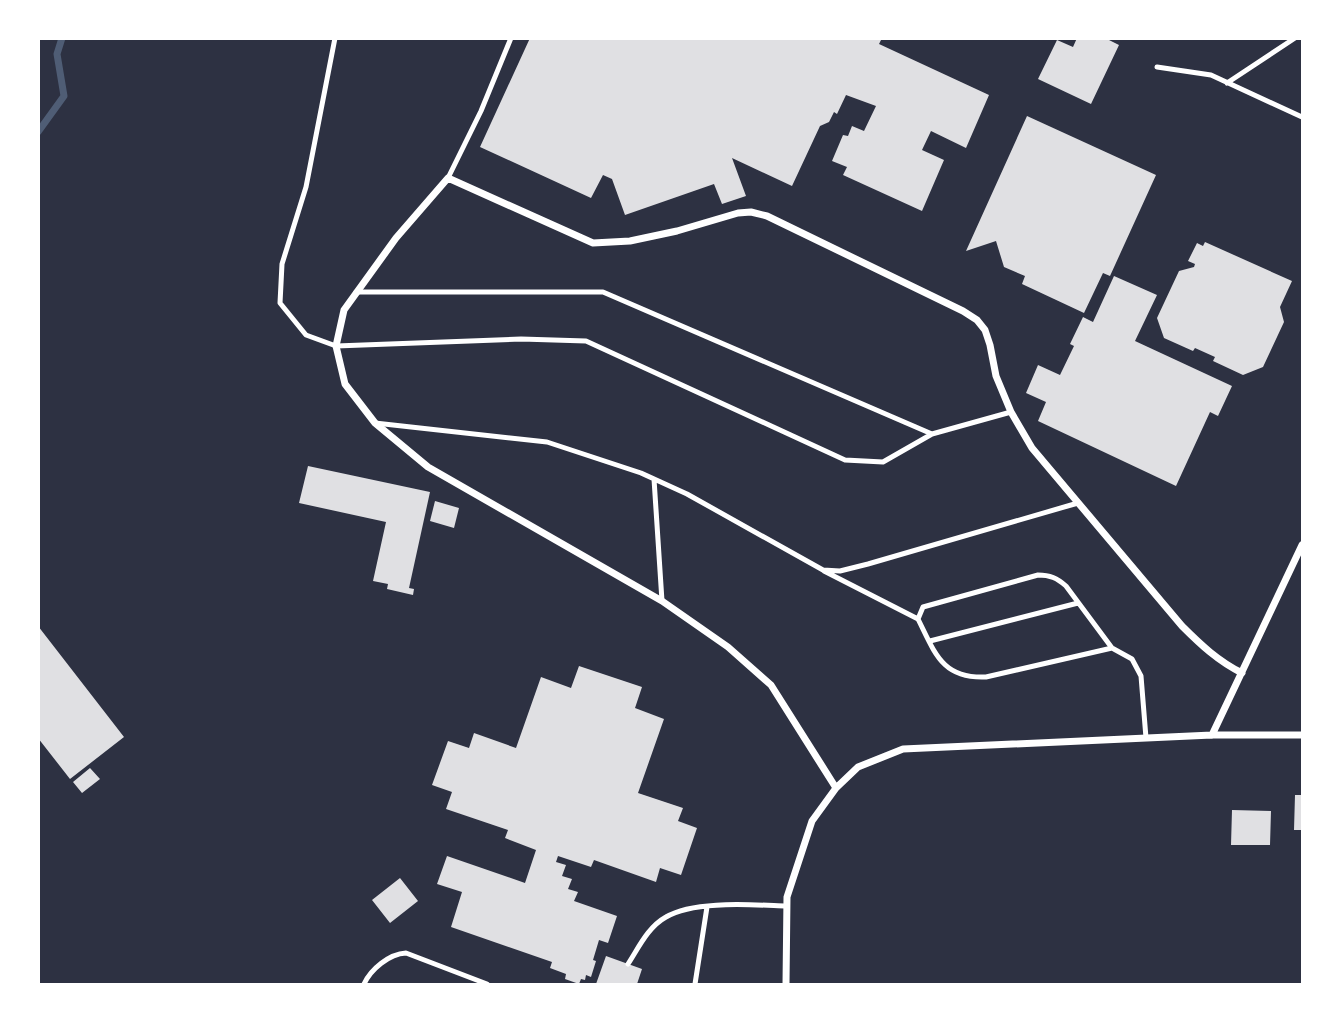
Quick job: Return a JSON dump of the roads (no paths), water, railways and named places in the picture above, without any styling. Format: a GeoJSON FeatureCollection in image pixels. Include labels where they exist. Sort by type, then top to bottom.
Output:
{"type":"FeatureCollection","features":[{"type":"Feature","properties":{"kind":"street"},"geometry":{"type":"LineString","coordinates":[[836,788],[771,685],[729,647],[662,601],[428,467],[375,423],[345,384],[336,346],[344,310],[396,238],[448,178],[593,243],[630,241],[677,231],[738,213],[751,212],[767,216],[977,320],[988,337],[996,376],[1011,412],[1032,448],[1182,626],[1205,649],[1242,673]]}},
{"type":"Feature","properties":{"kind":"street"},"geometry":{"type":"LineString","coordinates":[[1212,735],[1303,545]]}},
{"type":"Feature","properties":{"kind":"street"},"geometry":{"type":"LineString","coordinates":[[786,985],[787,897],[812,821],[836,788],[858,767],[903,749],[1146,737],[1303,735]]}},
{"type":"Feature","properties":{"kind":"lane"},"geometry":{"type":"LineString","coordinates":[[335,38],[306,187],[282,264],[280,303],[306,335],[336,346],[521,339],[586,341],[845,460],[883,462],[932,434],[1011,412]]}},
{"type":"Feature","properties":{"kind":"lane"},"geometry":{"type":"LineString","coordinates":[[448,178],[481,111],[511,38]]}},
{"type":"Feature","properties":{"kind":"lane"},"geometry":{"type":"LineString","coordinates":[[1227,83],[1295,38]]}},
{"type":"Feature","properties":{"kind":"lane"},"geometry":{"type":"LineString","coordinates":[[1157,67],[1211,75],[1303,117]]}},
{"type":"Feature","properties":{"kind":"lane"},"geometry":{"type":"LineString","coordinates":[[356,292],[604,292],[932,434]]}},
{"type":"Feature","properties":{"kind":"lane"},"geometry":{"type":"LineString","coordinates":[[375,423],[547,442],[654,479],[687,494],[823,570],[918,619],[943,665],[968,678],[986,677],[1112,648]]}},
{"type":"Feature","properties":{"kind":"lane"},"geometry":{"type":"LineString","coordinates":[[654,479],[662,601]]}},
{"type":"Feature","properties":{"kind":"lane"},"geometry":{"type":"LineString","coordinates":[[823,570],[840,570],[867,564],[1078,503]]}},
{"type":"Feature","properties":{"kind":"lane"},"geometry":{"type":"LineString","coordinates":[[918,619],[923,607],[1038,575],[1049,575],[1058,579],[1112,648],[1132,659],[1141,676],[1146,737]]}},
{"type":"Feature","properties":{"kind":"lane"},"geometry":{"type":"LineString","coordinates":[[930,641],[1078,603]]}},
{"type":"Feature","properties":{"kind":"lane"},"geometry":{"type":"LineString","coordinates":[[628,964],[645,935],[665,917],[682,910],[732,905],[787,906]]}},
{"type":"Feature","properties":{"kind":"lane"},"geometry":{"type":"LineString","coordinates":[[695,985],[707,907]]}},
{"type":"Feature","properties":{"kind":"lane"},"geometry":{"type":"LineString","coordinates":[[364,985],[382,963],[395,954],[406,953],[487,985]]}},
{"type":"Feature","properties":{"kind":"waterway"},"geometry":{"type":"LineString","coordinates":[[38,132],[64,96],[57,54],[62,38]]}}]}
